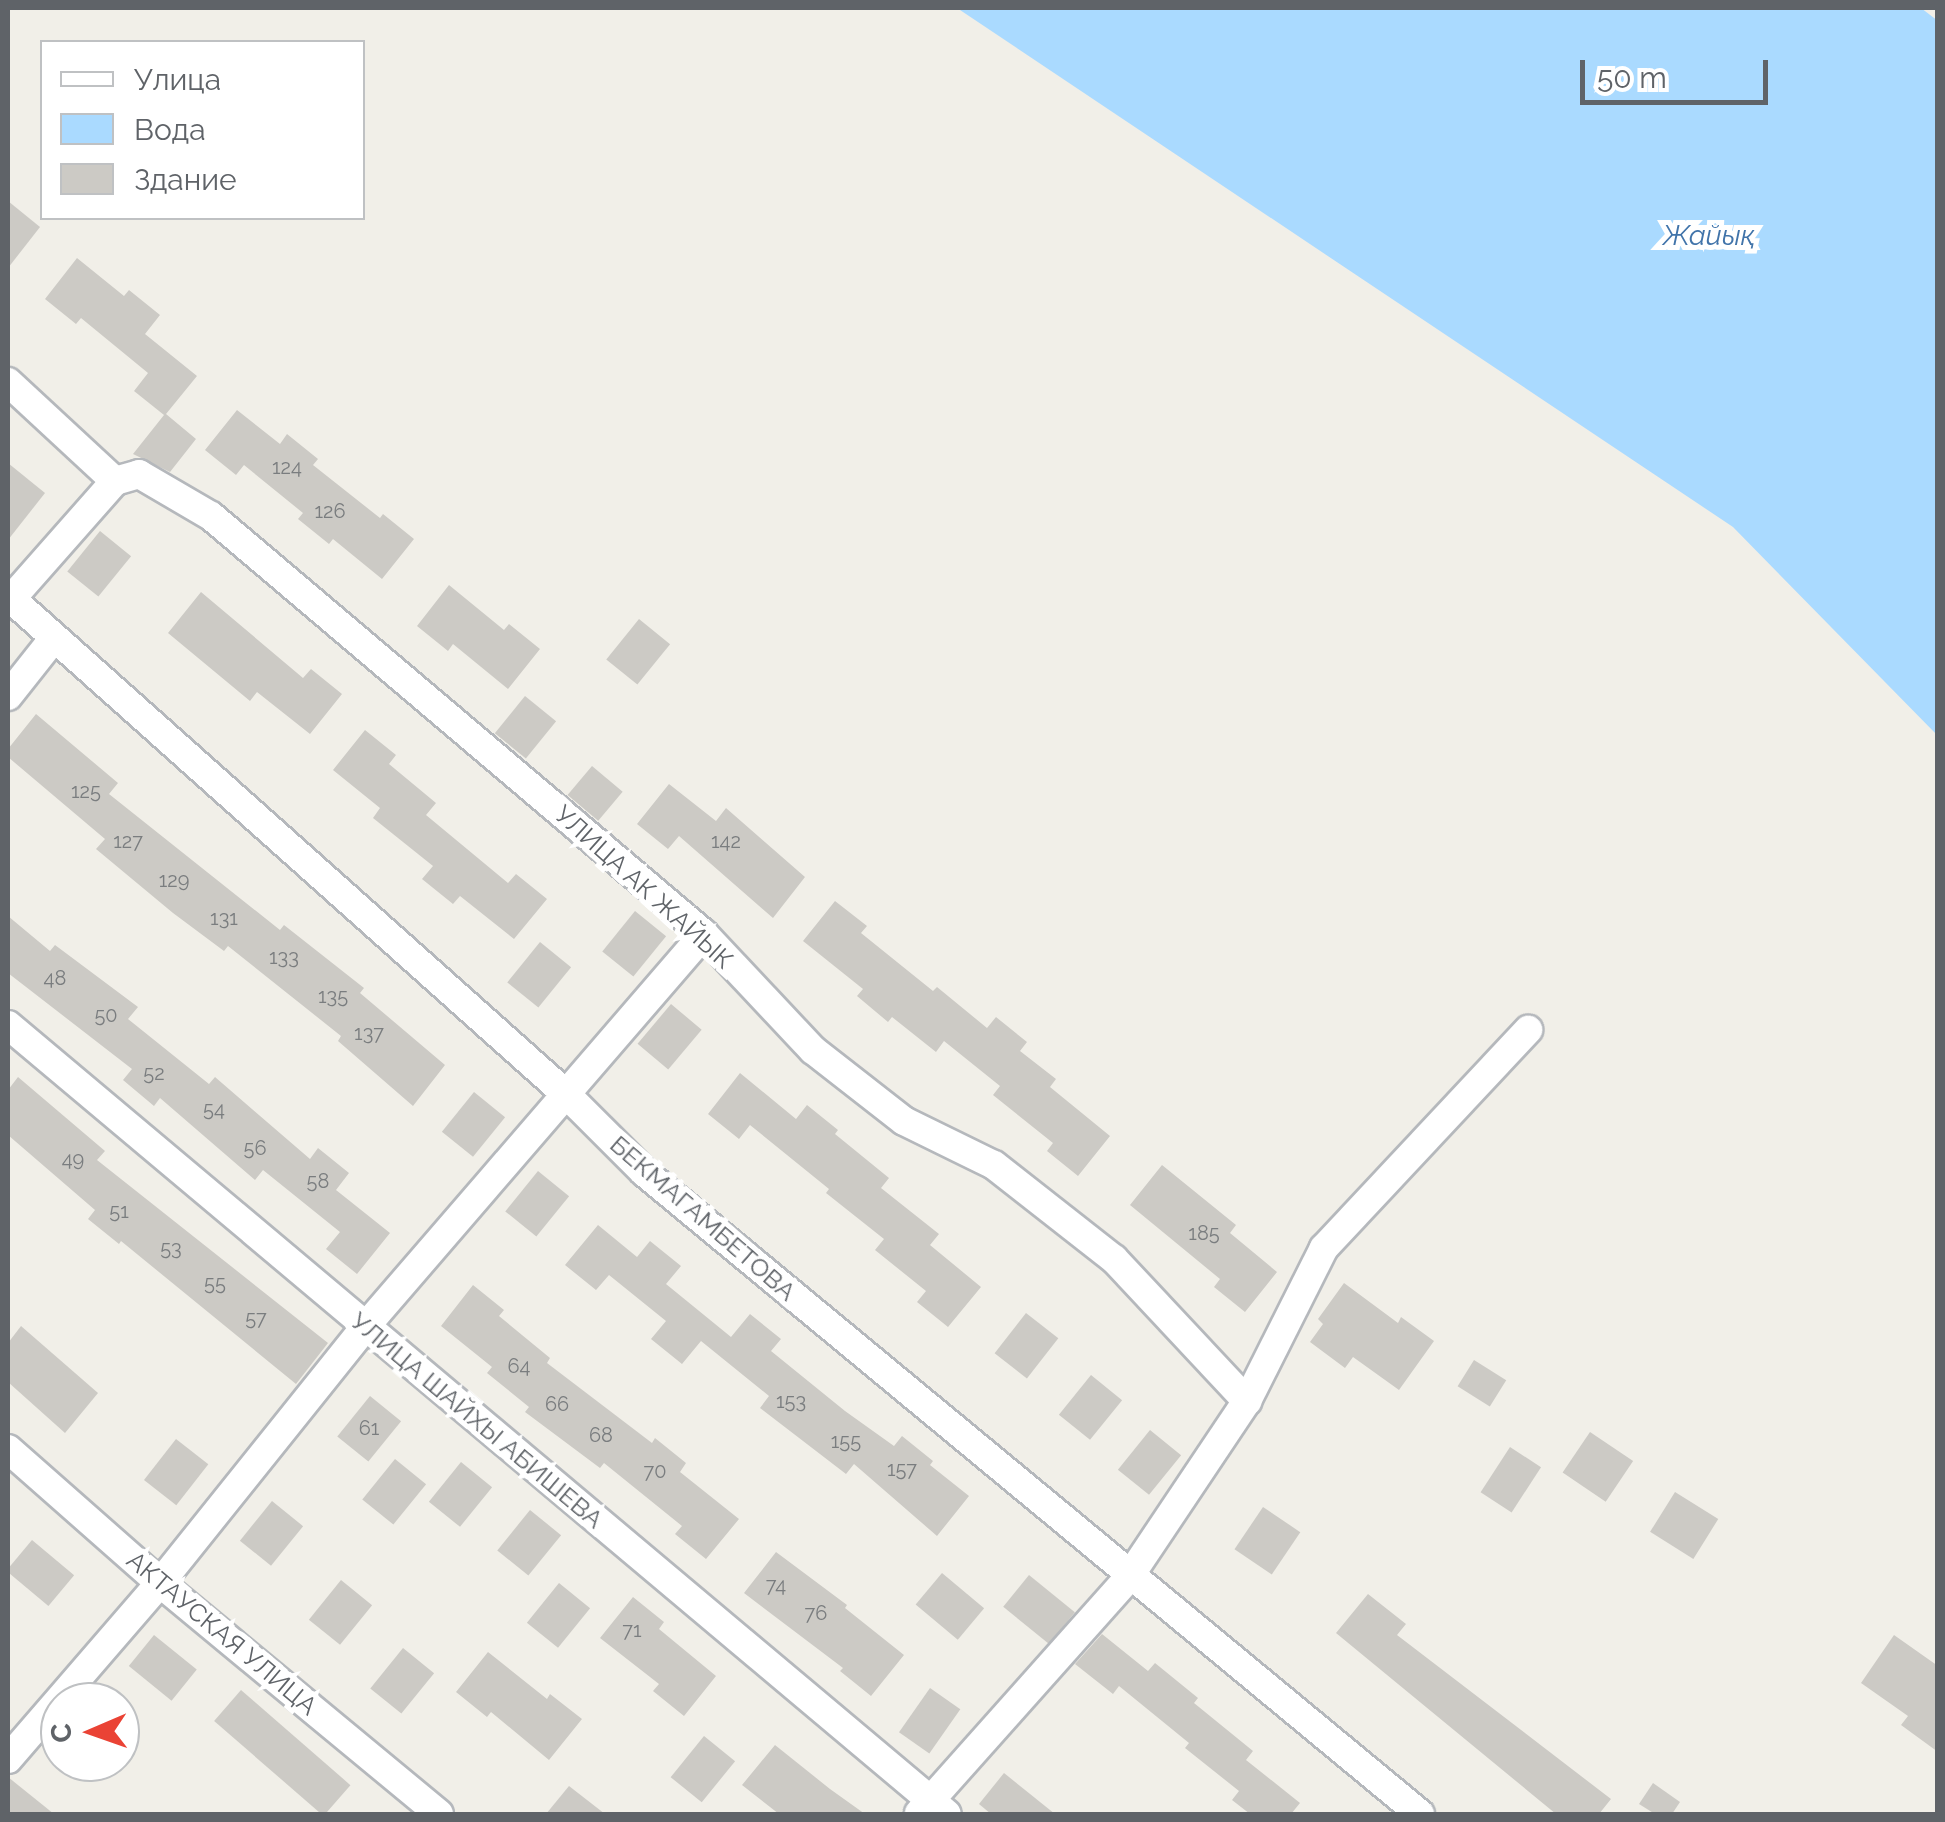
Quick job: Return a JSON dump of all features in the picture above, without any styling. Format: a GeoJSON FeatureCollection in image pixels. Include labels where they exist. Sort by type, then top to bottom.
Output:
{"type":"FeatureCollection","features":[{"type":"Feature","properties":{"kind":"street"},"geometry":{"type":"LineString","coordinates":[[8,382],[115,481],[9,598]]}},
{"type":"Feature","properties":{"kind":"street","name":"УЛИЦА АК ЖАЙЫК"},"geometry":{"type":"LineString","coordinates":[[115,481],[139,474],[211,516],[704,934],[813,1050],[904,1121],[994,1165],[1114,1259],[1247,1401]]}},
{"type":"Feature","properties":{"kind":"street","name":"БЕКМАГАМБЕТОВА"},"geometry":{"type":"LineString","coordinates":[[9,598],[566,1094],[644,1172],[1420,1814]]}},
{"type":"Feature","properties":{"kind":"street"},"geometry":{"type":"LineString","coordinates":[[8,696],[54,638]]}},
{"type":"Feature","properties":{"kind":"street"},"geometry":{"type":"LineString","coordinates":[[8,1759],[160,1583],[365,1326],[704,934]]}},
{"type":"Feature","properties":{"kind":"street","name":"УЛИЦА ШАЙХЫ АБИШЕВА"},"geometry":{"type":"LineString","coordinates":[[8,1025],[931,1810]]}},
{"type":"Feature","properties":{"kind":"street"},"geometry":{"type":"LineString","coordinates":[[931,1810],[1129,1577],[1247,1401],[1324,1248],[1528,1030]]}},
{"type":"Feature","properties":{"kind":"street","name":"АКТАУСКАЯ УЛИЦА"},"geometry":{"type":"LineString","coordinates":[[8,1448],[160,1583],[439,1814]]}},
{"type":"Feature","properties":{"kind":"water","name":"Жайық"},"geometry":{"type":"Polygon","coordinates":[[[957,8],[1921,8],[1938,21],[1937,735],[1733,527],[957,8]]]}},
{"type":"Feature","properties":{"kind":"building"},"geometry":{"type":"Polygon","coordinates":[[[8,201],[40,227],[8,268],[8,201]]]}},
{"type":"Feature","properties":{"kind":"building"},"geometry":{"type":"Polygon","coordinates":[[[77,258],[124,296],[129,290],[160,315],[145,334],[197,376],[166,414],[196,439],[170,472],[133,454],[164,415],[134,391],[148,373],[81,318],[76,324],[45,299],[77,258]]]}},
{"type":"Feature","properties":{"kind":"building"},"geometry":{"type":"Polygon","coordinates":[[[237,410],[280,444],[287,434],[318,459],[313,465],[380,518],[383,514],[414,539],[382,579],[333,539],[329,544],[298,519],[303,513],[244,465],[236,475],[205,450],[237,410]]]}},
{"type":"Feature","properties":{"kind":"building"},"geometry":{"type":"Polygon","coordinates":[[[8,463],[45,493],[8,540],[8,463]]]}},
{"type":"Feature","properties":{"kind":"building"},"geometry":{"type":"Polygon","coordinates":[[[100,531],[131,556],[98,597],[67,571],[100,531]]]}},
{"type":"Feature","properties":{"kind":"building"},"geometry":{"type":"Polygon","coordinates":[[[449,585],[504,630],[509,624],[540,649],[508,689],[453,644],[448,651],[417,626],[449,585]]]}},
{"type":"Feature","properties":{"kind":"building"},"geometry":{"type":"Polygon","coordinates":[[[201,592],[303,678],[311,669],[342,694],[310,734],[257,692],[250,701],[168,633],[201,592]]]}},
{"type":"Feature","properties":{"kind":"building"},"geometry":{"type":"Polygon","coordinates":[[[639,619],[670,644],[637,685],[606,659],[639,619]]]}},
{"type":"Feature","properties":{"kind":"building"},"geometry":{"type":"Polygon","coordinates":[[[525,696],[556,721],[526,758],[495,733],[525,696]]]}},
{"type":"Feature","properties":{"kind":"building"},"geometry":{"type":"Polygon","coordinates":[[[36,714],[118,783],[109,794],[280,930],[284,925],[364,988],[360,993],[445,1065],[413,1106],[338,1041],[341,1036],[228,946],[224,951],[173,913],[96,849],[105,839],[8,757],[8,749],[36,714]]]}},
{"type":"Feature","properties":{"kind":"building"},"geometry":{"type":"Polygon","coordinates":[[[365,730],[396,755],[389,764],[436,803],[426,815],[508,883],[516,874],[547,899],[514,939],[460,896],[453,904],[422,879],[433,866],[373,818],[380,808],[333,770],[365,730]]]}},
{"type":"Feature","properties":{"kind":"building"},"geometry":{"type":"Polygon","coordinates":[[[592,766],[623,792],[598,821],[568,795],[592,766]]]}},
{"type":"Feature","properties":{"kind":"building"},"geometry":{"type":"Polygon","coordinates":[[[669,784],[716,821],[726,808],[805,877],[773,918],[679,836],[668,849],[637,824],[669,784]]]}},
{"type":"Feature","properties":{"kind":"building"},"geometry":{"type":"Polygon","coordinates":[[[835,901],[867,926],[861,933],[933,991],[937,987],[987,1028],[996,1017],[1027,1042],[1020,1051],[1056,1079],[1050,1087],[1110,1136],[1078,1176],[1047,1151],[1053,1143],[993,1095],[1000,1086],[944,1041],[936,1052],[892,1017],[888,1022],[857,996],[863,989],[803,941],[835,901]]]}},
{"type":"Feature","properties":{"kind":"building"},"geometry":{"type":"Polygon","coordinates":[[[635,911],[666,936],[633,977],[602,951],[635,911]]]}},
{"type":"Feature","properties":{"kind":"building"},"geometry":{"type":"Polygon","coordinates":[[[8,916],[50,951],[55,945],[138,1007],[128,1019],[209,1084],[215,1077],[310,1159],[318,1148],[349,1173],[336,1190],[390,1233],[357,1274],[326,1249],[340,1232],[263,1170],[255,1180],[160,1098],[154,1106],[123,1080],[132,1069],[8,973],[8,916]]]}},
{"type":"Feature","properties":{"kind":"building"},"geometry":{"type":"Polygon","coordinates":[[[540,942],[571,967],[538,1008],[507,982],[540,942]]]}},
{"type":"Feature","properties":{"kind":"building"},"geometry":{"type":"Polygon","coordinates":[[[671,1004],[702,1030],[668,1070],[638,1044],[671,1004]]]}},
{"type":"Feature","properties":{"kind":"building"},"geometry":{"type":"Polygon","coordinates":[[[740,1073],[796,1119],[807,1105],[838,1130],[835,1134],[889,1178],[881,1188],[939,1234],[930,1245],[981,1287],[948,1327],[917,1302],[926,1291],[875,1250],[884,1239],[826,1193],[829,1189],[750,1125],[739,1139],[708,1114],[740,1073]]]}},
{"type":"Feature","properties":{"kind":"building"},"geometry":{"type":"Polygon","coordinates":[[[18,1077],[105,1151],[97,1160],[328,1343],[296,1384],[121,1241],[119,1244],[88,1219],[95,1210],[8,1135],[8,1090],[18,1077]]]}},
{"type":"Feature","properties":{"kind":"building"},"geometry":{"type":"Polygon","coordinates":[[[474,1092],[505,1117],[473,1157],[442,1132],[474,1092]]]}},
{"type":"Feature","properties":{"kind":"building"},"geometry":{"type":"Polygon","coordinates":[[[1162,1165],[1236,1225],[1230,1233],[1277,1272],[1245,1312],[1214,1287],[1220,1279],[1130,1205],[1162,1165]]]}},
{"type":"Feature","properties":{"kind":"building"},"geometry":{"type":"Polygon","coordinates":[[[538,1171],[569,1196],[536,1237],[505,1211],[538,1171]]]}},
{"type":"Feature","properties":{"kind":"building"},"geometry":{"type":"Polygon","coordinates":[[[598,1225],[637,1257],[650,1241],[681,1266],[666,1284],[731,1337],[750,1314],[781,1339],[771,1351],[845,1411],[894,1446],[902,1436],[933,1461],[930,1465],[969,1496],[937,1536],[854,1464],[846,1474],[760,1408],[769,1396],[701,1341],[682,1364],[651,1339],[666,1321],[609,1275],[596,1290],[565,1265],[598,1225]]]}},
{"type":"Feature","properties":{"kind":"building"},"geometry":{"type":"Polygon","coordinates":[[[1344,1283],[1398,1323],[1401,1317],[1434,1341],[1399,1390],[1353,1357],[1345,1368],[1310,1342],[1323,1324],[1318,1319],[1344,1283]]]}},
{"type":"Feature","properties":{"kind":"building"},"geometry":{"type":"Polygon","coordinates":[[[473,1285],[504,1310],[499,1316],[550,1358],[547,1363],[652,1443],[655,1438],[686,1463],[680,1472],[739,1519],[706,1559],[675,1534],[682,1526],[604,1463],[600,1468],[525,1412],[529,1407],[487,1373],[492,1367],[441,1326],[473,1285]]]}},
{"type":"Feature","properties":{"kind":"building"},"geometry":{"type":"Polygon","coordinates":[[[1026,1313],[1058,1338],[1027,1378],[995,1353],[1026,1313]]]}},
{"type":"Feature","properties":{"kind":"building"},"geometry":{"type":"Polygon","coordinates":[[[21,1326],[98,1393],[65,1433],[8,1382],[8,1343],[21,1326]]]}},
{"type":"Feature","properties":{"kind":"building"},"geometry":{"type":"Polygon","coordinates":[[[1474,1360],[1506,1380],[1490,1406],[1458,1386],[1474,1360]]]}},
{"type":"Feature","properties":{"kind":"building"},"geometry":{"type":"Polygon","coordinates":[[[1091,1375],[1122,1400],[1090,1440],[1059,1415],[1091,1375]]]}},
{"type":"Feature","properties":{"kind":"building"},"geometry":{"type":"Polygon","coordinates":[[[370,1396],[401,1421],[368,1462],[337,1436],[370,1396]]]}},
{"type":"Feature","properties":{"kind":"building"},"geometry":{"type":"Polygon","coordinates":[[[1150,1430],[1181,1455],[1149,1495],[1118,1470],[1150,1430]]]}},
{"type":"Feature","properties":{"kind":"building"},"geometry":{"type":"Polygon","coordinates":[[[1590,1432],[1633,1461],[1606,1502],[1563,1473],[1590,1432]]]}},
{"type":"Feature","properties":{"kind":"building"},"geometry":{"type":"Polygon","coordinates":[[[176,1439],[208,1464],[176,1505],[144,1480],[176,1439]]]}},
{"type":"Feature","properties":{"kind":"building"},"geometry":{"type":"Polygon","coordinates":[[[1510,1447],[1541,1467],[1512,1512],[1481,1492],[1510,1447]]]}},
{"type":"Feature","properties":{"kind":"building"},"geometry":{"type":"Polygon","coordinates":[[[395,1459],[426,1484],[393,1525],[362,1499],[395,1459]]]}},
{"type":"Feature","properties":{"kind":"building"},"geometry":{"type":"Polygon","coordinates":[[[461,1462],[492,1487],[460,1527],[429,1502],[461,1462]]]}},
{"type":"Feature","properties":{"kind":"building"},"geometry":{"type":"Polygon","coordinates":[[[1675,1492],[1718,1519],[1693,1559],[1650,1532],[1675,1492]]]}},
{"type":"Feature","properties":{"kind":"building"},"geometry":{"type":"Polygon","coordinates":[[[272,1501],[303,1526],[271,1566],[240,1541],[272,1501]]]}},
{"type":"Feature","properties":{"kind":"building"},"geometry":{"type":"Polygon","coordinates":[[[1263,1507],[1300,1532],[1272,1574],[1234,1549],[1263,1507]]]}},
{"type":"Feature","properties":{"kind":"building"},"geometry":{"type":"Polygon","coordinates":[[[530,1510],[561,1535],[528,1576],[497,1550],[530,1510]]]}},
{"type":"Feature","properties":{"kind":"building"},"geometry":{"type":"Polygon","coordinates":[[[32,1540],[74,1575],[48,1606],[8,1572],[32,1540]]]}},
{"type":"Feature","properties":{"kind":"building"},"geometry":{"type":"Polygon","coordinates":[[[776,1552],[847,1605],[845,1608],[904,1655],[871,1696],[840,1671],[843,1668],[744,1593],[776,1552]]]}},
{"type":"Feature","properties":{"kind":"building"},"geometry":{"type":"Polygon","coordinates":[[[942,1573],[984,1608],[958,1640],[916,1604],[942,1573]]]}},
{"type":"Feature","properties":{"kind":"building"},"geometry":{"type":"Polygon","coordinates":[[[1029,1575],[1075,1612],[1049,1644],[1003,1607],[1029,1575]]]}},
{"type":"Feature","properties":{"kind":"building"},"geometry":{"type":"Polygon","coordinates":[[[341,1580],[372,1605],[340,1645],[309,1620],[341,1580]]]}},
{"type":"Feature","properties":{"kind":"building"},"geometry":{"type":"Polygon","coordinates":[[[559,1583],[590,1608],[558,1648],[527,1623],[559,1583]]]}},
{"type":"Feature","properties":{"kind":"building"},"geometry":{"type":"Polygon","coordinates":[[[1368,1594],[1406,1624],[1397,1635],[1611,1799],[1599,1814],[1556,1814],[1336,1633],[1368,1594]]]}},
{"type":"Feature","properties":{"kind":"building"},"geometry":{"type":"Polygon","coordinates":[[[633,1597],[664,1622],[659,1629],[716,1676],[684,1716],[653,1691],[659,1684],[600,1638],[633,1597]]]}},
{"type":"Feature","properties":{"kind":"building"},"geometry":{"type":"Polygon","coordinates":[[[1102,1634],[1148,1671],[1155,1663],[1198,1698],[1194,1703],[1253,1751],[1246,1760],[1300,1803],[1291,1814],[1250,1814],[1232,1800],[1239,1791],[1185,1748],[1189,1743],[1119,1686],[1113,1694],[1075,1664],[1102,1634]]]}},
{"type":"Feature","properties":{"kind":"building"},"geometry":{"type":"Polygon","coordinates":[[[154,1635],[197,1670],[172,1701],[129,1666],[154,1635]]]}},
{"type":"Feature","properties":{"kind":"building"},"geometry":{"type":"Polygon","coordinates":[[[1894,1635],[1938,1666],[1938,1752],[1901,1725],[1908,1716],[1861,1683],[1894,1635]]]}},
{"type":"Feature","properties":{"kind":"building"},"geometry":{"type":"Polygon","coordinates":[[[403,1648],[434,1673],[401,1714],[370,1688],[403,1648]]]}},
{"type":"Feature","properties":{"kind":"building"},"geometry":{"type":"Polygon","coordinates":[[[488,1652],[547,1699],[550,1694],[582,1719],[549,1760],[491,1712],[487,1717],[456,1692],[488,1652]]]}},
{"type":"Feature","properties":{"kind":"building"},"geometry":{"type":"Polygon","coordinates":[[[930,1688],[960,1709],[929,1753],[899,1732],[930,1688]]]}},
{"type":"Feature","properties":{"kind":"building"},"geometry":{"type":"Polygon","coordinates":[[[241,1690],[350,1785],[321,1814],[214,1721],[241,1690]]]}},
{"type":"Feature","properties":{"kind":"building"},"geometry":{"type":"Polygon","coordinates":[[[704,1736],[735,1761],[702,1802],[671,1777],[704,1736]]]}},
{"type":"Feature","properties":{"kind":"building"},"geometry":{"type":"Polygon","coordinates":[[[775,1745],[865,1814],[779,1814],[742,1785],[775,1745]]]}},
{"type":"Feature","properties":{"kind":"building"},"geometry":{"type":"Polygon","coordinates":[[[1004,1773],[1055,1814],[991,1814],[979,1804],[1004,1773]]]}},
{"type":"Feature","properties":{"kind":"building"},"geometry":{"type":"Polygon","coordinates":[[[8,1777],[54,1814],[8,1814],[8,1777]]]}},
{"type":"Feature","properties":{"kind":"building"},"geometry":{"type":"Polygon","coordinates":[[[1653,1783],[1680,1802],[1672,1814],[1655,1814],[1639,1804],[1653,1783]]]}},
{"type":"Feature","properties":{"kind":"building"},"geometry":{"type":"Polygon","coordinates":[[[569,1786],[605,1814],[546,1814],[569,1786]]]}}]}
